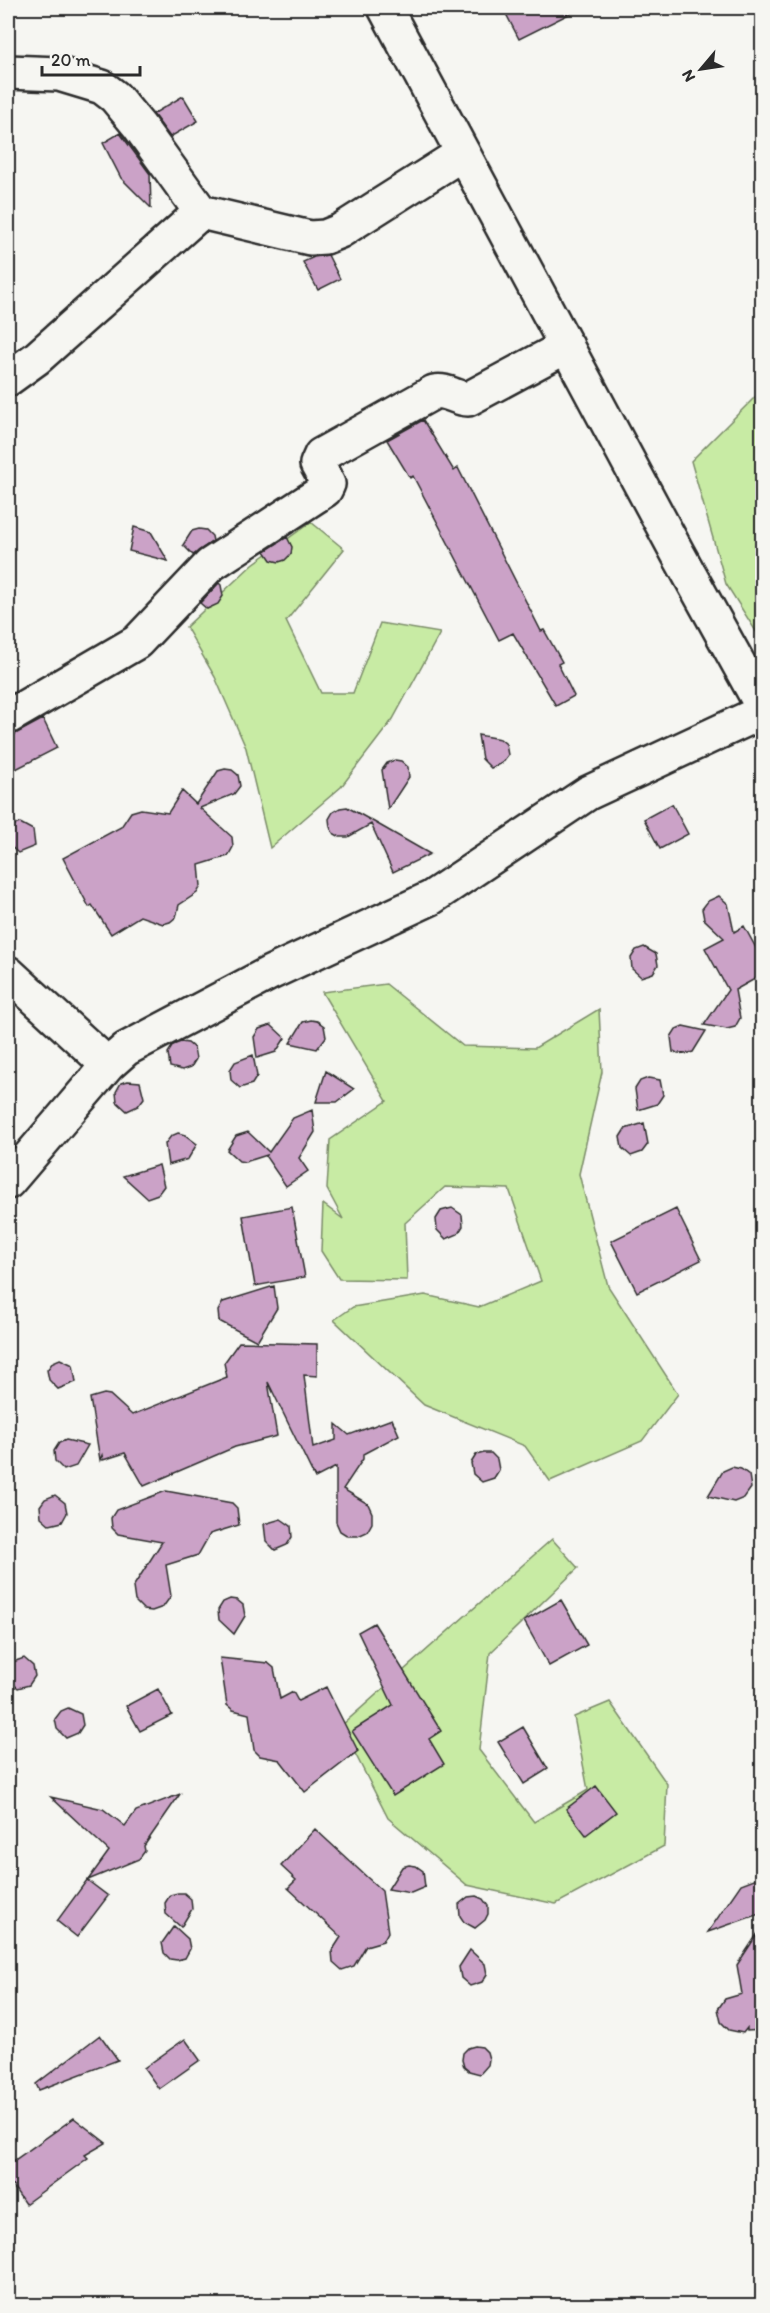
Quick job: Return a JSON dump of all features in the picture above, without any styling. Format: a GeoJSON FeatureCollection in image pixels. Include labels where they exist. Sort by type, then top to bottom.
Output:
{"type":"FeatureCollection","features":[{"type":"Feature","properties":{"kind":"street"},"geometry":{"type":"LineString","coordinates":[[385,8],[762,706]]}},
{"type":"Feature","properties":{"kind":"street"},"geometry":{"type":"LineString","coordinates":[[8,72],[59,74],[102,87],[115,97],[140,126],[201,212],[310,238],[325,237],[340,231],[463,153]]}},
{"type":"Feature","properties":{"kind":"street"},"geometry":{"type":"LineString","coordinates":[[8,379],[37,358],[201,212]]}},
{"type":"Feature","properties":{"kind":"street"},"geometry":{"type":"LineString","coordinates":[[8,717],[137,642],[210,566],[326,490],[328,484],[318,464],[321,455],[434,392],[442,391],[455,397],[468,399],[567,346]]}},
{"type":"Feature","properties":{"kind":"street"},"geometry":{"type":"LineString","coordinates":[[8,1182],[108,1065],[126,1049],[270,973],[431,898],[588,793],[762,712]]}},
{"type":"Feature","properties":{"kind":"street"},"geometry":{"type":"LineString","coordinates":[[8,973],[108,1065]]}},
{"type":"Feature","properties":{"kind":"green space"},"geometry":{"type":"Polygon","coordinates":[[[762,390],[762,641],[726,584],[691,461],[762,390]]]}},
{"type":"Feature","properties":{"kind":"green space"},"geometry":{"type":"Polygon","coordinates":[[[311,522],[344,549],[286,621],[321,693],[353,693],[380,623],[440,633],[393,719],[341,787],[270,848],[246,748],[215,677],[186,627],[253,564],[311,522]]]}},
{"type":"Feature","properties":{"kind":"green space"},"geometry":{"type":"Polygon","coordinates":[[[386,984],[463,1046],[535,1048],[599,1009],[602,1072],[579,1174],[608,1286],[678,1394],[642,1441],[550,1481],[525,1446],[424,1405],[334,1320],[353,1307],[425,1295],[479,1307],[541,1281],[509,1189],[445,1187],[405,1223],[407,1280],[339,1279],[321,1251],[323,1204],[343,1219],[327,1189],[330,1140],[387,1101],[322,992],[386,984]]]}},
{"type":"Feature","properties":{"kind":"green space"},"geometry":{"type":"Polygon","coordinates":[[[552,1539],[578,1568],[490,1653],[479,1750],[534,1822],[588,1790],[574,1717],[610,1702],[667,1784],[664,1846],[556,1904],[467,1885],[388,1818],[341,1726],[552,1539]]]}},
{"type":"Feature","properties":{"kind":"building"},"geometry":{"type":"Polygon","coordinates":[[[503,8],[581,8],[519,39],[503,8]]]}},
{"type":"Feature","properties":{"kind":"building"},"geometry":{"type":"Polygon","coordinates":[[[183,96],[198,121],[170,137],[153,114],[183,96]]]}},
{"type":"Feature","properties":{"kind":"building"},"geometry":{"type":"Polygon","coordinates":[[[120,133],[150,174],[151,208],[121,178],[103,143],[120,133]]]}},
{"type":"Feature","properties":{"kind":"building"},"geometry":{"type":"Polygon","coordinates":[[[328,255],[340,279],[318,290],[303,262],[314,257],[328,255]]]}},
{"type":"Feature","properties":{"kind":"building"},"geometry":{"type":"Polygon","coordinates":[[[423,420],[454,471],[458,468],[541,631],[544,630],[562,662],[558,664],[574,696],[556,706],[513,633],[499,640],[413,476],[410,478],[387,440],[423,420]]]}},
{"type":"Feature","properties":{"kind":"building"},"geometry":{"type":"Polygon","coordinates":[[[134,527],[151,532],[168,561],[129,551],[134,527]]]}},
{"type":"Feature","properties":{"kind":"building"},"geometry":{"type":"Polygon","coordinates":[[[206,530],[212,536],[213,541],[193,555],[183,545],[192,531],[206,530]]]}},
{"type":"Feature","properties":{"kind":"building"},"geometry":{"type":"Polygon","coordinates":[[[287,537],[292,547],[291,554],[279,562],[271,560],[265,551],[287,537]]]}},
{"type":"Feature","properties":{"kind":"building"},"geometry":{"type":"Polygon","coordinates":[[[219,583],[223,596],[218,604],[207,609],[200,603],[219,583]]]}},
{"type":"Feature","properties":{"kind":"building"},"geometry":{"type":"Polygon","coordinates":[[[43,719],[57,748],[8,773],[8,736],[43,719]]]}},
{"type":"Feature","properties":{"kind":"building"},"geometry":{"type":"Polygon","coordinates":[[[478,735],[500,739],[506,744],[508,755],[502,763],[491,768],[482,759],[478,735]]]}},
{"type":"Feature","properties":{"kind":"building"},"geometry":{"type":"Polygon","coordinates":[[[395,760],[401,761],[408,767],[409,777],[388,809],[382,770],[387,763],[395,760]]]}},
{"type":"Feature","properties":{"kind":"building"},"geometry":{"type":"Polygon","coordinates":[[[232,770],[238,775],[240,786],[234,794],[200,808],[232,837],[233,847],[228,856],[199,865],[201,886],[197,893],[179,905],[176,917],[170,922],[163,924],[140,916],[111,934],[92,905],[89,907],[63,858],[121,827],[131,812],[141,809],[168,813],[182,791],[196,804],[218,771],[232,770]]]}},
{"type":"Feature","properties":{"kind":"building"},"geometry":{"type":"Polygon","coordinates":[[[672,804],[688,834],[660,849],[644,819],[672,804]]]}},
{"type":"Feature","properties":{"kind":"building"},"geometry":{"type":"Polygon","coordinates":[[[347,807],[430,854],[393,872],[371,824],[348,837],[340,837],[333,833],[329,819],[333,812],[347,807]]]}},
{"type":"Feature","properties":{"kind":"building"},"geometry":{"type":"Polygon","coordinates":[[[20,823],[33,830],[35,846],[18,853],[8,844],[8,833],[12,826],[20,823]]]}},
{"type":"Feature","properties":{"kind":"building"},"geometry":{"type":"Polygon","coordinates":[[[719,896],[728,904],[734,932],[744,926],[762,959],[762,975],[735,990],[740,1018],[735,1027],[727,1029],[704,1025],[728,990],[705,948],[724,938],[704,919],[702,909],[708,901],[719,896]]]}},
{"type":"Feature","properties":{"kind":"building"},"geometry":{"type":"Polygon","coordinates":[[[644,947],[656,954],[658,965],[653,973],[641,977],[632,969],[631,958],[636,950],[644,947]]]}},
{"type":"Feature","properties":{"kind":"building"},"geometry":{"type":"Polygon","coordinates":[[[311,1020],[324,1026],[326,1037],[317,1049],[290,1043],[303,1022],[311,1020]]]}},
{"type":"Feature","properties":{"kind":"building"},"geometry":{"type":"Polygon","coordinates":[[[271,1025],[285,1038],[276,1052],[257,1058],[254,1037],[259,1029],[271,1025]]]}},
{"type":"Feature","properties":{"kind":"building"},"geometry":{"type":"Polygon","coordinates":[[[683,1026],[706,1031],[693,1052],[685,1054],[673,1052],[671,1037],[676,1029],[683,1026]]]}},
{"type":"Feature","properties":{"kind":"building"},"geometry":{"type":"Polygon","coordinates":[[[181,1042],[188,1043],[194,1048],[196,1059],[191,1067],[182,1070],[170,1067],[168,1053],[173,1045],[181,1042]]]}},
{"type":"Feature","properties":{"kind":"building"},"geometry":{"type":"Polygon","coordinates":[[[253,1055],[257,1076],[252,1084],[240,1088],[231,1080],[230,1070],[235,1062],[253,1055]]]}},
{"type":"Feature","properties":{"kind":"building"},"geometry":{"type":"Polygon","coordinates":[[[326,1071],[354,1089],[337,1102],[316,1102],[326,1071]]]}},
{"type":"Feature","properties":{"kind":"building"},"geometry":{"type":"Polygon","coordinates":[[[648,1078],[660,1080],[663,1095],[657,1104],[638,1110],[635,1089],[640,1081],[648,1078]]]}},
{"type":"Feature","properties":{"kind":"building"},"geometry":{"type":"Polygon","coordinates":[[[140,1082],[144,1098],[138,1106],[127,1111],[117,1102],[116,1092],[121,1083],[140,1082]]]}},
{"type":"Feature","properties":{"kind":"building"},"geometry":{"type":"Polygon","coordinates":[[[312,1110],[315,1132],[299,1158],[308,1171],[286,1186],[266,1157],[267,1155],[245,1162],[239,1161],[227,1150],[236,1136],[248,1132],[269,1152],[293,1118],[312,1110]]]}},
{"type":"Feature","properties":{"kind":"building"},"geometry":{"type":"Polygon","coordinates":[[[644,1123],[648,1144],[642,1152],[631,1156],[622,1148],[620,1137],[625,1129],[644,1123]]]}},
{"type":"Feature","properties":{"kind":"building"},"geometry":{"type":"Polygon","coordinates":[[[178,1133],[197,1144],[188,1159],[168,1165],[165,1144],[171,1136],[178,1133]]]}},
{"type":"Feature","properties":{"kind":"building"},"geometry":{"type":"Polygon","coordinates":[[[159,1165],[164,1186],[158,1194],[147,1198],[123,1176],[159,1165]]]}},
{"type":"Feature","properties":{"kind":"building"},"geometry":{"type":"Polygon","coordinates":[[[292,1207],[305,1277],[255,1286],[243,1216],[292,1207]]]}},
{"type":"Feature","properties":{"kind":"building"},"geometry":{"type":"Polygon","coordinates":[[[452,1208],[462,1215],[463,1226],[458,1234],[446,1239],[437,1230],[436,1219],[441,1211],[452,1208]]]}},
{"type":"Feature","properties":{"kind":"building"},"geometry":{"type":"Polygon","coordinates":[[[676,1209],[701,1260],[637,1292],[611,1241],[676,1209]]]}},
{"type":"Feature","properties":{"kind":"building"},"geometry":{"type":"Polygon","coordinates":[[[274,1286],[277,1308],[257,1341],[219,1321],[218,1311],[223,1302],[274,1286]]]}},
{"type":"Feature","properties":{"kind":"building"},"geometry":{"type":"Polygon","coordinates":[[[239,1342],[317,1344],[317,1376],[304,1375],[313,1448],[336,1440],[336,1424],[349,1435],[392,1419],[399,1435],[363,1454],[363,1459],[343,1489],[368,1504],[372,1513],[372,1523],[367,1532],[358,1536],[348,1536],[340,1531],[336,1522],[336,1467],[315,1478],[268,1382],[277,1436],[235,1447],[144,1486],[125,1453],[103,1460],[102,1455],[100,1460],[90,1398],[104,1394],[110,1395],[132,1415],[227,1377],[224,1363],[239,1342]]]}},
{"type":"Feature","properties":{"kind":"building"},"geometry":{"type":"Polygon","coordinates":[[[60,1359],[73,1365],[76,1382],[58,1389],[49,1380],[47,1370],[53,1362],[60,1359]]]}},
{"type":"Feature","properties":{"kind":"building"},"geometry":{"type":"Polygon","coordinates":[[[66,1440],[88,1445],[76,1466],[64,1470],[55,1461],[54,1451],[59,1443],[66,1440]]]}},
{"type":"Feature","properties":{"kind":"building"},"geometry":{"type":"Polygon","coordinates":[[[491,1453],[497,1459],[499,1470],[494,1478],[482,1482],[473,1474],[471,1463],[476,1455],[491,1453]]]}},
{"type":"Feature","properties":{"kind":"building"},"geometry":{"type":"Polygon","coordinates":[[[732,1467],[741,1469],[749,1475],[751,1488],[744,1498],[734,1502],[708,1496],[723,1471],[732,1467]]]}},
{"type":"Feature","properties":{"kind":"building"},"geometry":{"type":"Polygon","coordinates":[[[166,1491],[232,1503],[237,1508],[239,1525],[210,1534],[198,1555],[166,1565],[171,1596],[163,1607],[152,1611],[144,1610],[135,1601],[133,1587],[162,1542],[118,1534],[112,1528],[111,1518],[116,1510],[166,1491]]]}},
{"type":"Feature","properties":{"kind":"building"},"geometry":{"type":"Polygon","coordinates":[[[55,1495],[65,1503],[67,1513],[62,1522],[50,1525],[41,1517],[40,1506],[45,1499],[55,1495]]]}},
{"type":"Feature","properties":{"kind":"building"},"geometry":{"type":"Polygon","coordinates":[[[281,1519],[291,1526],[292,1537],[287,1545],[275,1550],[266,1541],[264,1524],[281,1519]]]}},
{"type":"Feature","properties":{"kind":"building"},"geometry":{"type":"Polygon","coordinates":[[[230,1599],[237,1600],[243,1605],[245,1616],[234,1634],[219,1620],[218,1610],[223,1602],[230,1599]]]}},
{"type":"Feature","properties":{"kind":"building"},"geometry":{"type":"Polygon","coordinates":[[[561,1600],[587,1645],[549,1666],[524,1621],[561,1600]]]}},
{"type":"Feature","properties":{"kind":"building"},"geometry":{"type":"Polygon","coordinates":[[[374,1623],[441,1731],[429,1739],[444,1764],[393,1796],[352,1731],[393,1705],[358,1632],[374,1623]]]}},
{"type":"Feature","properties":{"kind":"building"},"geometry":{"type":"Polygon","coordinates":[[[24,1658],[33,1666],[35,1676],[29,1685],[18,1688],[9,1680],[8,1669],[13,1662],[24,1658]]]}},
{"type":"Feature","properties":{"kind":"building"},"geometry":{"type":"Polygon","coordinates":[[[220,1658],[268,1663],[274,1668],[280,1699],[293,1692],[298,1701],[326,1687],[358,1751],[305,1792],[280,1760],[260,1756],[254,1750],[249,1714],[233,1710],[227,1705],[220,1658]]]}},
{"type":"Feature","properties":{"kind":"building"},"geometry":{"type":"Polygon","coordinates":[[[158,1689],[172,1715],[140,1731],[126,1706],[158,1689]]]}},
{"type":"Feature","properties":{"kind":"building"},"geometry":{"type":"Polygon","coordinates":[[[68,1708],[81,1714],[83,1725],[78,1733],[66,1738],[57,1729],[55,1719],[61,1711],[68,1708]]]}},
{"type":"Feature","properties":{"kind":"building"},"geometry":{"type":"Polygon","coordinates":[[[523,1727],[548,1769],[524,1784],[498,1742],[523,1727]]]}},
{"type":"Feature","properties":{"kind":"building"},"geometry":{"type":"Polygon","coordinates":[[[596,1786],[616,1812],[586,1835],[566,1809],[596,1786]]]}},
{"type":"Feature","properties":{"kind":"building"},"geometry":{"type":"Polygon","coordinates":[[[180,1794],[144,1846],[145,1851],[139,1859],[88,1880],[109,1851],[51,1797],[103,1809],[125,1826],[136,1811],[180,1794]]]}},
{"type":"Feature","properties":{"kind":"building"},"geometry":{"type":"Polygon","coordinates":[[[315,1829],[382,1891],[388,1932],[383,1941],[366,1946],[354,1966],[342,1970],[333,1962],[332,1951],[341,1937],[288,1888],[296,1880],[281,1866],[315,1829]]]}},
{"type":"Feature","properties":{"kind":"building"},"geometry":{"type":"Polygon","coordinates":[[[416,1866],[423,1871],[425,1887],[411,1893],[388,1889],[402,1867],[416,1866]]]}},
{"type":"Feature","properties":{"kind":"building"},"geometry":{"type":"Polygon","coordinates":[[[762,1876],[762,1913],[708,1932],[741,1884],[762,1876]]]}},
{"type":"Feature","properties":{"kind":"building"},"geometry":{"type":"Polygon","coordinates":[[[87,1880],[108,1896],[77,1937],[57,1921],[87,1880]]]}},
{"type":"Feature","properties":{"kind":"building"},"geometry":{"type":"Polygon","coordinates":[[[184,1893],[191,1899],[192,1909],[181,1927],[166,1914],[165,1903],[170,1895],[184,1893]]]}},
{"type":"Feature","properties":{"kind":"building"},"geometry":{"type":"Polygon","coordinates":[[[476,1896],[483,1899],[488,1906],[488,1914],[485,1920],[475,1928],[464,1922],[460,1916],[459,1904],[468,1897],[476,1896]]]}},
{"type":"Feature","properties":{"kind":"building"},"geometry":{"type":"Polygon","coordinates":[[[174,1926],[188,1939],[190,1949],[185,1958],[177,1960],[170,1959],[164,1953],[162,1943],[174,1926]]]}},
{"type":"Feature","properties":{"kind":"building"},"geometry":{"type":"Polygon","coordinates":[[[762,1927],[762,2030],[747,2031],[747,2028],[743,2033],[729,2030],[721,2022],[718,2009],[725,1999],[742,1994],[737,1965],[762,1927]]]}},
{"type":"Feature","properties":{"kind":"building"},"geometry":{"type":"Polygon","coordinates":[[[470,1950],[485,1964],[487,1974],[482,1982],[470,1986],[461,1978],[459,1967],[470,1950]]]}},
{"type":"Feature","properties":{"kind":"building"},"geometry":{"type":"Polygon","coordinates":[[[100,2035],[118,2060],[39,2090],[36,2084],[100,2035]]]}},
{"type":"Feature","properties":{"kind":"building"},"geometry":{"type":"Polygon","coordinates":[[[185,2039],[200,2060],[159,2089],[144,2068],[185,2039]]]}},
{"type":"Feature","properties":{"kind":"building"},"geometry":{"type":"Polygon","coordinates":[[[475,2046],[482,2047],[489,2059],[488,2065],[480,2074],[469,2071],[464,2067],[462,2060],[463,2053],[475,2046]]]}},
{"type":"Feature","properties":{"kind":"building"},"geometry":{"type":"Polygon","coordinates":[[[74,2118],[106,2143],[85,2155],[88,2158],[25,2204],[8,2179],[8,2165],[74,2118]]]}}]}
